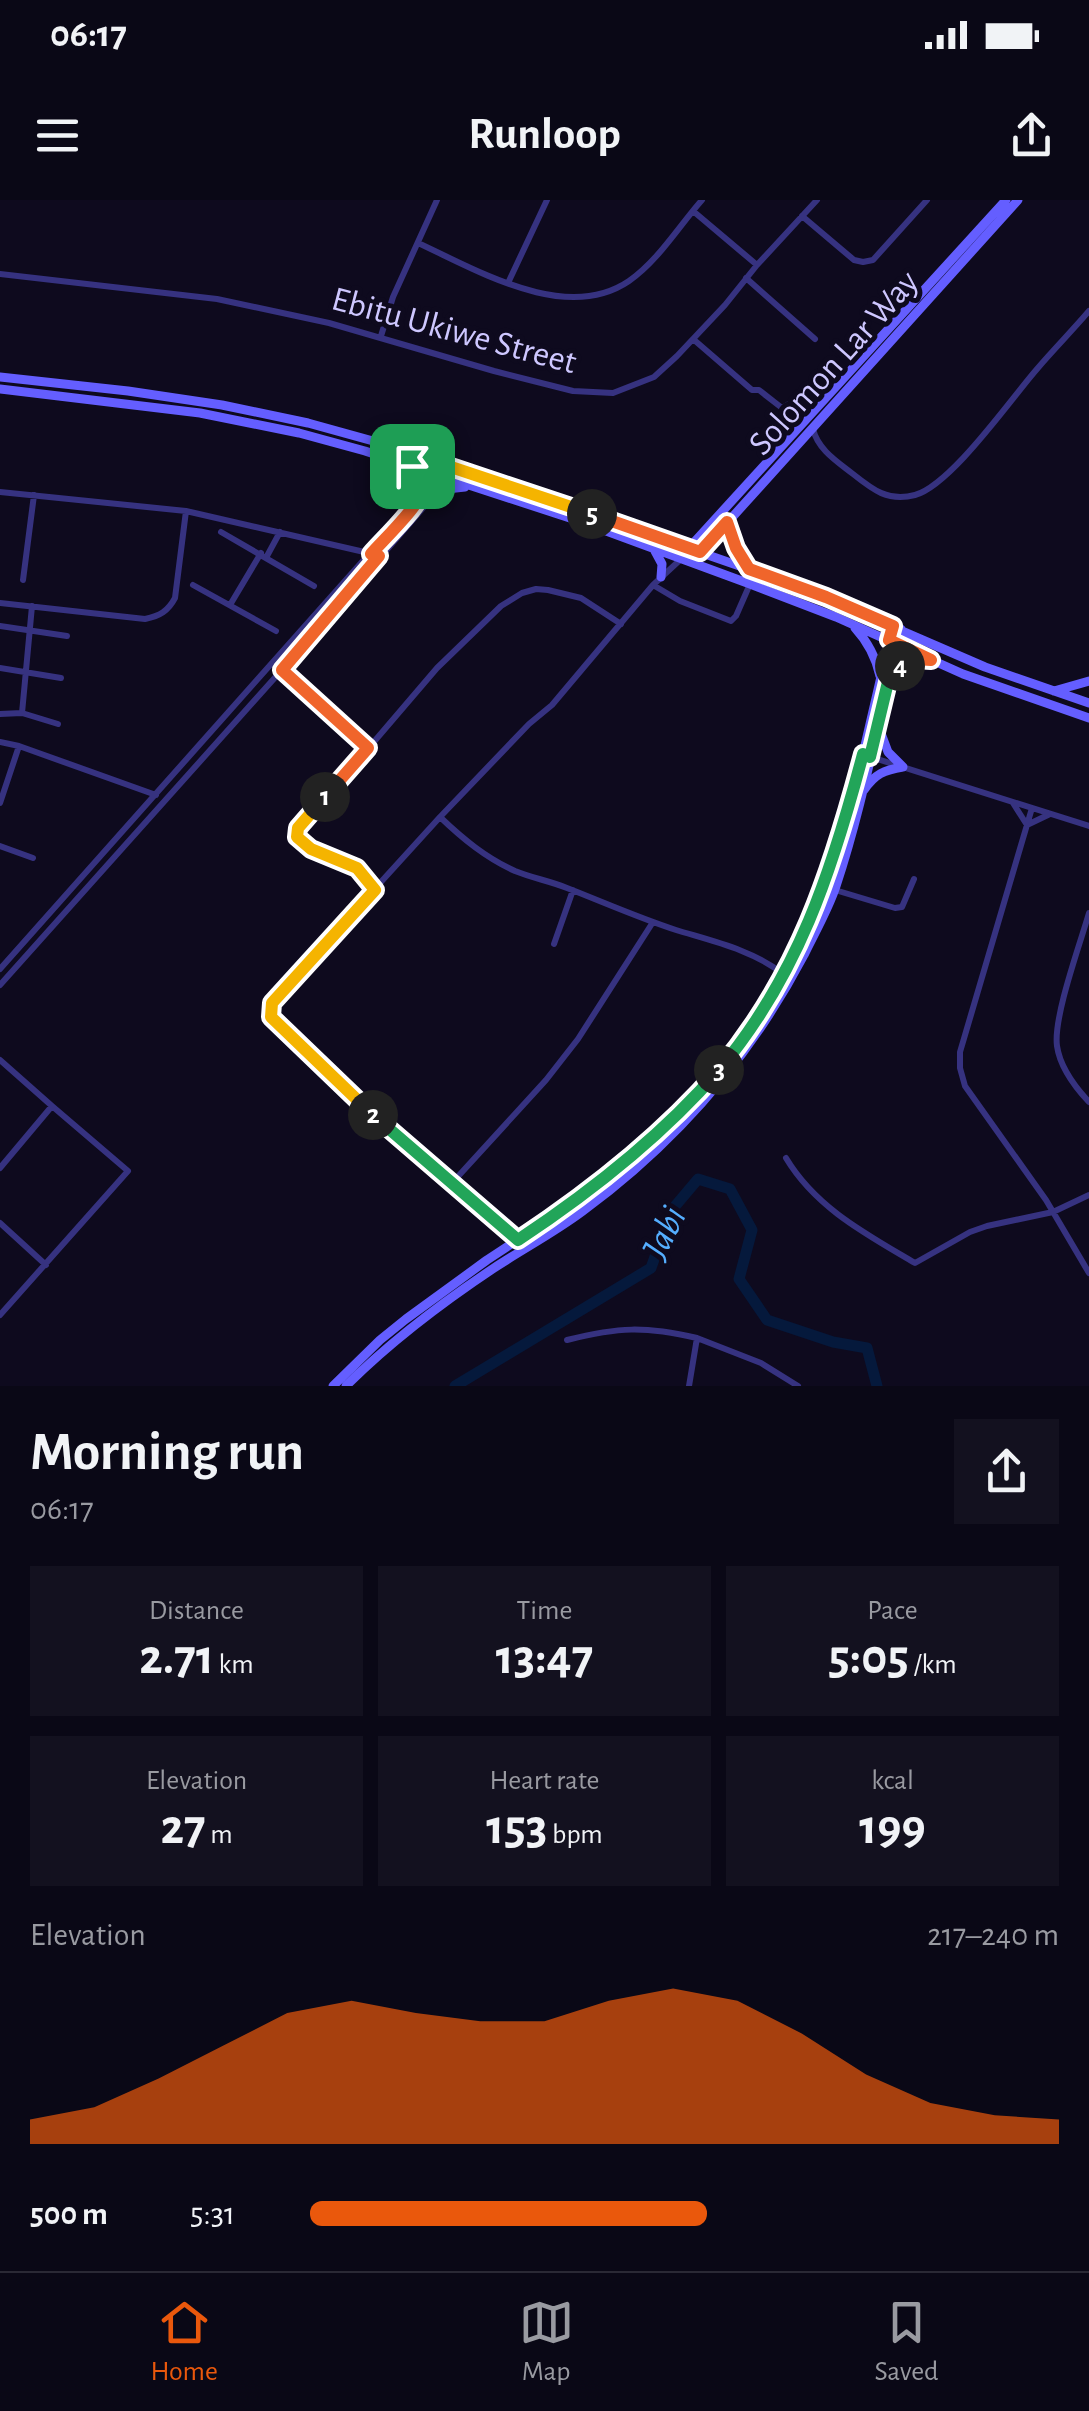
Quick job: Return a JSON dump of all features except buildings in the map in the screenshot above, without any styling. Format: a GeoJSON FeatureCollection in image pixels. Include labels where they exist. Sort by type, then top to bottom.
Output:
{"type":"FeatureCollection","features":[{"type":"Feature","properties":{"kind":"main road","name":"Solomon Lar Way"},"geometry":{"type":"LineString","coordinates":[[680,560],[1006,200]]}},
{"type":"Feature","properties":{"kind":"main road","name":"Solomon Lar Way"},"geometry":{"type":"LineString","coordinates":[[692,564],[1018,200]]}},
{"type":"Feature","properties":{"kind":"main road"},"geometry":{"type":"LineString","coordinates":[[0,377],[128,391],[252,411],[340,432],[749,569],[826,597],[985,667],[1089,703]]}},
{"type":"Feature","properties":{"kind":"main road"},"geometry":{"type":"LineString","coordinates":[[0,389],[214,415],[331,441],[486,490],[750,584],[1008,692],[1088,715]]}},
{"type":"Feature","properties":{"kind":"main road"},"geometry":{"type":"LineString","coordinates":[[412,466],[424,479],[422,495]]}},
{"type":"Feature","properties":{"kind":"main road"},"geometry":{"type":"LineString","coordinates":[[438,490],[486,490]]}},
{"type":"Feature","properties":{"kind":"main road"},"geometry":{"type":"LineString","coordinates":[[727,522],[749,569]]}},
{"type":"Feature","properties":{"kind":"main road"},"geometry":{"type":"LineString","coordinates":[[653,549],[662,564],[657,581]]}},
{"type":"Feature","properties":{"kind":"main road"},"geometry":{"type":"LineString","coordinates":[[346,1386],[412,1326],[582,1212],[637,1167],[682,1124],[724,1070],[801,941],[825,886],[878,725],[884,681],[868,644],[850,623]]}},
{"type":"Feature","properties":{"kind":"main road"},"geometry":{"type":"LineString","coordinates":[[332,1386],[406,1319],[576,1201],[628,1160],[741,1057],[790,981],[835,890],[862,792],[897,627]]}},
{"type":"Feature","properties":{"kind":"main road"},"geometry":{"type":"LineString","coordinates":[[884,681],[906,662],[931,660]]}},
{"type":"Feature","properties":{"kind":"main road"},"geometry":{"type":"LineString","coordinates":[[1054,691],[1089,680]]}},
{"type":"Feature","properties":{"kind":"main road"},"geometry":{"type":"LineString","coordinates":[[878,725],[888,752],[903,768]]}},
{"type":"Feature","properties":{"kind":"main road"},"geometry":{"type":"LineString","coordinates":[[862,792],[876,775],[903,768]]}},
{"type":"Feature","properties":{"kind":"street"},"geometry":{"type":"LineString","coordinates":[[381,336],[393,297],[438,200]]}},
{"type":"Feature","properties":{"kind":"street"},"geometry":{"type":"LineString","coordinates":[[508,283],[547,200]]}},
{"type":"Feature","properties":{"kind":"street"},"geometry":{"type":"LineString","coordinates":[[418,243],[540,294],[564,297],[603,292],[619,286],[646,266],[702,200]]}},
{"type":"Feature","properties":{"kind":"street","name":"Ebitu Ukiwe Street"},"geometry":{"type":"LineString","coordinates":[[0,274],[217,299],[381,336],[494,372],[573,391],[614,393],[654,377],[694,339],[816,200]]}},
{"type":"Feature","properties":{"kind":"street"},"geometry":{"type":"LineString","coordinates":[[802,216],[854,260],[864,262],[873,260],[926,200]]}},
{"type":"Feature","properties":{"kind":"street"},"geometry":{"type":"LineString","coordinates":[[693,210],[757,265]]}},
{"type":"Feature","properties":{"kind":"street"},"geometry":{"type":"LineString","coordinates":[[746,278],[815,338]]}},
{"type":"Feature","properties":{"kind":"street"},"geometry":{"type":"LineString","coordinates":[[797,447],[820,445],[878,493],[904,497],[930,490],[1087,317]]}},
{"type":"Feature","properties":{"kind":"street"},"geometry":{"type":"LineString","coordinates":[[694,339],[752,390],[760,390],[782,408],[798,399]]}},
{"type":"Feature","properties":{"kind":"street"},"geometry":{"type":"LineString","coordinates":[[813,429],[820,445]]}},
{"type":"Feature","properties":{"kind":"street"},"geometry":{"type":"LineString","coordinates":[[0,985],[282,670],[422,495],[452,467]]}},
{"type":"Feature","properties":{"kind":"street"},"geometry":{"type":"LineString","coordinates":[[0,970],[438,490],[444,476]]}},
{"type":"Feature","properties":{"kind":"street"},"geometry":{"type":"LineString","coordinates":[[0,492],[186,510],[375,555]]}},
{"type":"Feature","properties":{"kind":"street"},"geometry":{"type":"LineString","coordinates":[[22,580],[34,495]]}},
{"type":"Feature","properties":{"kind":"street"},"geometry":{"type":"LineString","coordinates":[[0,603],[156,617],[169,609],[175,598],[186,510]]}},
{"type":"Feature","properties":{"kind":"street"},"geometry":{"type":"LineString","coordinates":[[221,532],[314,586]]}},
{"type":"Feature","properties":{"kind":"street"},"geometry":{"type":"LineString","coordinates":[[230,605],[280,532]]}},
{"type":"Feature","properties":{"kind":"street"},"geometry":{"type":"LineString","coordinates":[[518,1240],[355,1099],[271,1017],[272,1003],[440,817],[552,704],[657,581],[680,560]]}},
{"type":"Feature","properties":{"kind":"street"},"geometry":{"type":"LineString","coordinates":[[657,581],[680,601],[730,621],[750,584]]}},
{"type":"Feature","properties":{"kind":"street"},"geometry":{"type":"LineString","coordinates":[[194,584],[276,631]]}},
{"type":"Feature","properties":{"kind":"street"},"geometry":{"type":"LineString","coordinates":[[375,890],[362,872],[311,849],[296,832],[437,668],[501,606],[536,589],[581,598],[621,624]]}},
{"type":"Feature","properties":{"kind":"street"},"geometry":{"type":"LineString","coordinates":[[22,714],[32,606]]}},
{"type":"Feature","properties":{"kind":"street"},"geometry":{"type":"LineString","coordinates":[[0,626],[67,636]]}},
{"type":"Feature","properties":{"kind":"street"},"geometry":{"type":"LineString","coordinates":[[0,668],[62,678]]}},
{"type":"Feature","properties":{"kind":"street"},"geometry":{"type":"LineString","coordinates":[[282,670],[368,748]]}},
{"type":"Feature","properties":{"kind":"street"},"geometry":{"type":"LineString","coordinates":[[0,714],[22,714],[58,724]]}},
{"type":"Feature","properties":{"kind":"street"},"geometry":{"type":"LineString","coordinates":[[0,742],[156,795]]}},
{"type":"Feature","properties":{"kind":"street"},"geometry":{"type":"LineString","coordinates":[[0,802],[20,746]]}},
{"type":"Feature","properties":{"kind":"street"},"geometry":{"type":"LineString","coordinates":[[867,755],[1089,826]]}},
{"type":"Feature","properties":{"kind":"street"},"geometry":{"type":"LineString","coordinates":[[1012,802],[1028,825]]}},
{"type":"Feature","properties":{"kind":"street"},"geometry":{"type":"LineString","coordinates":[[1032,808],[960,1052],[960,1068],[965,1086],[1053,1212],[1089,1273]]}},
{"type":"Feature","properties":{"kind":"street"},"geometry":{"type":"LineString","coordinates":[[1028,825],[1050,814]]}},
{"type":"Feature","properties":{"kind":"street"},"geometry":{"type":"LineString","coordinates":[[440,817],[484,855],[516,871],[740,951],[783,974]]}},
{"type":"Feature","properties":{"kind":"street"},"geometry":{"type":"LineString","coordinates":[[0,846],[33,858]]}},
{"type":"Feature","properties":{"kind":"street"},"geometry":{"type":"LineString","coordinates":[[835,890],[895,908],[902,907],[914,879]]}},
{"type":"Feature","properties":{"kind":"street"},"geometry":{"type":"LineString","coordinates":[[554,944],[573,890]]}},
{"type":"Feature","properties":{"kind":"street"},"geometry":{"type":"LineString","coordinates":[[1089,914],[1059,1020],[1057,1046],[1076,1088],[1089,1102]]}},
{"type":"Feature","properties":{"kind":"street"},"geometry":{"type":"LineString","coordinates":[[452,1183],[578,1039],[653,922]]}},
{"type":"Feature","properties":{"kind":"street"},"geometry":{"type":"LineString","coordinates":[[0,1060],[128,1172],[0,1315]]}},
{"type":"Feature","properties":{"kind":"street"},"geometry":{"type":"LineString","coordinates":[[0,1168],[52,1106]]}},
{"type":"Feature","properties":{"kind":"street"},"geometry":{"type":"LineString","coordinates":[[786,1158],[818,1199],[854,1227],[915,1263],[970,1232],[1053,1212],[1089,1195]]}},
{"type":"Feature","properties":{"kind":"street"},"geometry":{"type":"LineString","coordinates":[[0,1223],[46,1264]]}},
{"type":"Feature","properties":{"kind":"street"},"geometry":{"type":"LineString","coordinates":[[566,1340],[631,1328],[656,1329],[697,1338],[762,1363],[798,1386]]}},
{"type":"Feature","properties":{"kind":"street"},"geometry":{"type":"LineString","coordinates":[[689,1386],[697,1338]]}},
{"type":"Feature","properties":{"kind":"waterway","name":"Jabi"},"geometry":{"type":"LineString","coordinates":[[455,1386],[651,1268],[671,1211],[698,1179],[730,1189],[752,1230],[739,1279],[767,1320],[833,1342],[867,1348],[877,1386]]}},
{"type":"Feature","properties":{"kind":"route"},"geometry":{"type":"LineString","coordinates":[[412,466],[440,474],[448,466],[700,552],[727,522],[749,569],[893,626],[889,640],[931,660],[906,662],[888,682],[870,757],[863,754],[816,908],[783,974],[735,1052],[628,1160],[518,1240],[355,1099],[273,1020],[270,1012],[272,1003],[375,890],[357,868],[311,849],[297,837],[298,828],[368,748],[282,670],[379,556],[371,554],[422,495],[424,479],[412,466]]}}]}
